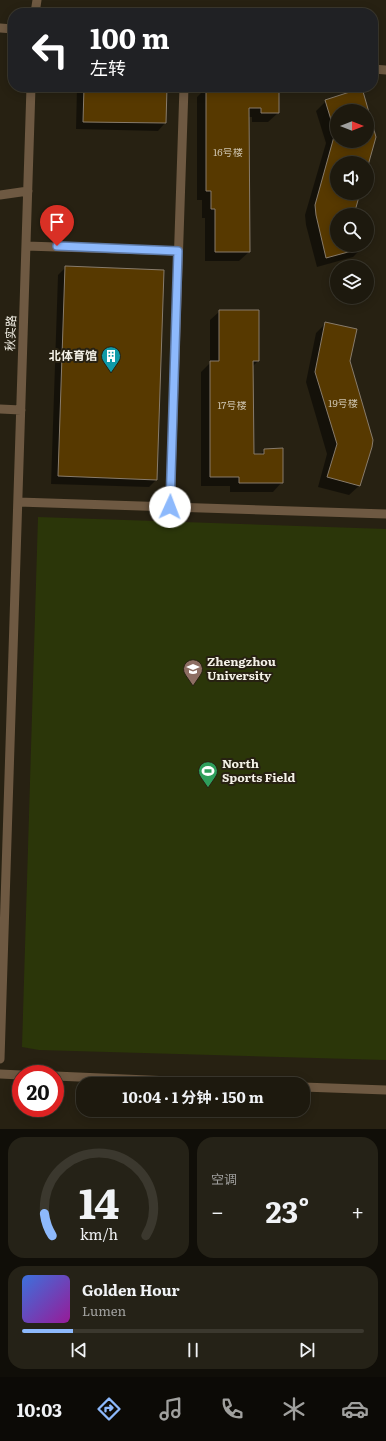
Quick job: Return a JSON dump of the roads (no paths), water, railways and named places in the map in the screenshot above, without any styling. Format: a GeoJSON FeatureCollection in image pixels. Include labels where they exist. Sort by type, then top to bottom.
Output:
{"type":"FeatureCollection","features":[{"type":"Feature","properties":{"kind":"lane","name":"秋实路"},"geometry":{"type":"LineString","coordinates":[[0,1059],[2,910],[18,502],[31,92]]}},
{"type":"Feature","properties":{"kind":"lane"},"geometry":{"type":"LineString","coordinates":[[170,507],[184,92]]}},
{"type":"Feature","properties":{"kind":"lane"},"geometry":{"type":"LineString","coordinates":[[0,195],[28,191]]}},
{"type":"Feature","properties":{"kind":"lane"},"geometry":{"type":"LineString","coordinates":[[26,246],[178,251]]}},
{"type":"Feature","properties":{"kind":"lane"},"geometry":{"type":"LineString","coordinates":[[0,409],[21,410]]}},
{"type":"Feature","properties":{"kind":"lane"},"geometry":{"type":"LineString","coordinates":[[18,502],[386,514]]}},
{"type":"Feature","properties":{"kind":"lane"},"geometry":{"type":"LineString","coordinates":[[0,1074],[12,1075]]}},
{"type":"Feature","properties":{"kind":"lane"},"geometry":{"type":"LineString","coordinates":[[64,1076],[78,1077]]}},
{"type":"Feature","properties":{"kind":"lane"},"geometry":{"type":"LineString","coordinates":[[310,1087],[386,1090]]}},
{"type":"Feature","properties":{"kind":"place","name":"北体育馆"},"geometry":{"type":"Point","coordinates":[111,373]}},
{"type":"Feature","properties":{"kind":"place","name":"Zhengzhou University"},"geometry":{"type":"Point","coordinates":[193,686]}},
{"type":"Feature","properties":{"kind":"place","name":"North Sports Field"},"geometry":{"type":"Point","coordinates":[208,788]}}]}
